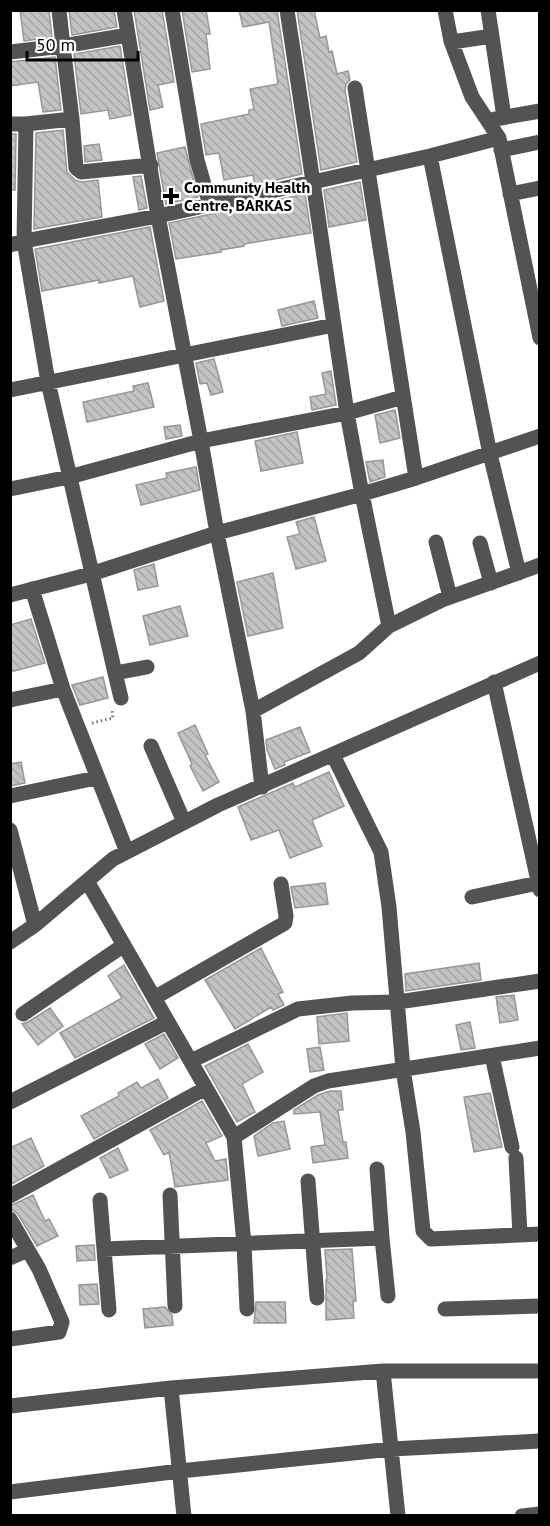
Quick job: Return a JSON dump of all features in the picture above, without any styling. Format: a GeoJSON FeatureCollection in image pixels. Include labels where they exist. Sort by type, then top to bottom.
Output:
{"type":"FeatureCollection","features":[{"type":"Feature","properties":{"kind":"street"},"geometry":{"type":"LineString","coordinates":[[59,10],[76,168],[81,172],[151,165]]}},
{"type":"Feature","properties":{"kind":"street"},"geometry":{"type":"LineString","coordinates":[[124,10],[158,216],[201,441],[216,533],[252,711],[261,787]]}},
{"type":"Feature","properties":{"kind":"street"},"geometry":{"type":"LineString","coordinates":[[172,10],[197,160],[210,205]]}},
{"type":"Feature","properties":{"kind":"street"},"geometry":{"type":"LineString","coordinates":[[287,10],[347,413],[389,626]]}},
{"type":"Feature","properties":{"kind":"street"},"geometry":{"type":"LineString","coordinates":[[445,10],[452,42],[472,97],[500,144],[535,296],[540,338]]}},
{"type":"Feature","properties":{"kind":"street"},"geometry":{"type":"LineString","coordinates":[[488,10],[504,117]]}},
{"type":"Feature","properties":{"kind":"street"},"geometry":{"type":"LineString","coordinates":[[10,52],[128,35]]}},
{"type":"Feature","properties":{"kind":"street"},"geometry":{"type":"LineString","coordinates":[[452,42],[492,36]]}},
{"type":"Feature","properties":{"kind":"street"},"geometry":{"type":"LineString","coordinates":[[355,88],[416,478]]}},
{"type":"Feature","properties":{"kind":"street"},"geometry":{"type":"LineString","coordinates":[[488,121],[540,111]]}},
{"type":"Feature","properties":{"kind":"street"},"geometry":{"type":"LineString","coordinates":[[10,124],[72,119]]}},
{"type":"Feature","properties":{"kind":"street"},"geometry":{"type":"LineString","coordinates":[[27,124],[17,243],[121,698]]}},
{"type":"Feature","properties":{"kind":"street"},"geometry":{"type":"LineString","coordinates":[[17,243],[158,216],[430,156],[500,144],[540,142]]}},
{"type":"Feature","properties":{"kind":"street"},"geometry":{"type":"LineString","coordinates":[[430,156],[490,454],[519,573]]}},
{"type":"Feature","properties":{"kind":"street"},"geometry":{"type":"LineString","coordinates":[[510,194],[540,188]]}},
{"type":"Feature","properties":{"kind":"street"},"geometry":{"type":"LineString","coordinates":[[10,390],[334,325]]}},
{"type":"Feature","properties":{"kind":"street"},"geometry":{"type":"LineString","coordinates":[[10,489],[69,477],[201,441],[347,413],[403,397]]}},
{"type":"Feature","properties":{"kind":"street"},"geometry":{"type":"LineString","coordinates":[[10,595],[91,574],[216,533],[416,478],[540,436]]}},
{"type":"Feature","properties":{"kind":"street"},"geometry":{"type":"LineString","coordinates":[[436,542],[450,597]]}},
{"type":"Feature","properties":{"kind":"street"},"geometry":{"type":"LineString","coordinates":[[480,543],[491,583]]}},
{"type":"Feature","properties":{"kind":"street"},"geometry":{"type":"LineString","coordinates":[[252,711],[359,653],[389,626],[450,597],[540,565]]}},
{"type":"Feature","properties":{"kind":"street"},"geometry":{"type":"LineString","coordinates":[[32,589],[63,689],[96,778],[127,852]]}},
{"type":"Feature","properties":{"kind":"street"},"geometry":{"type":"LineString","coordinates":[[10,942],[35,925],[113,859],[218,805],[540,663]]}},
{"type":"Feature","properties":{"kind":"street"},"geometry":{"type":"LineString","coordinates":[[115,674],[147,667]]}},
{"type":"Feature","properties":{"kind":"street"},"geometry":{"type":"LineString","coordinates":[[472,897],[539,886],[494,682]]}},
{"type":"Feature","properties":{"kind":"street"},"geometry":{"type":"LineString","coordinates":[[10,700],[63,689]]}},
{"type":"Feature","properties":{"kind":"street"},"geometry":{"type":"LineString","coordinates":[[151,746],[184,822]]}},
{"type":"Feature","properties":{"kind":"street"},"geometry":{"type":"LineString","coordinates":[[333,755],[381,852],[389,907],[403,1069],[425,1236],[431,1239],[540,1234]]}},
{"type":"Feature","properties":{"kind":"street"},"geometry":{"type":"LineString","coordinates":[[10,796],[96,778]]}},
{"type":"Feature","properties":{"kind":"street"},"geometry":{"type":"LineString","coordinates":[[10,830],[35,925]]}},
{"type":"Feature","properties":{"kind":"street"},"geometry":{"type":"LineString","coordinates":[[87,881],[234,1137],[244,1244],[247,1309]]}},
{"type":"Feature","properties":{"kind":"street"},"geometry":{"type":"LineString","coordinates":[[154,998],[285,923],[281,884]]}},
{"type":"Feature","properties":{"kind":"street"},"geometry":{"type":"LineString","coordinates":[[23,1014],[124,945]]}},
{"type":"Feature","properties":{"kind":"street"},"geometry":{"type":"LineString","coordinates":[[191,1061],[298,1009],[352,1003],[398,1002],[540,981]]}},
{"type":"Feature","properties":{"kind":"street"},"geometry":{"type":"LineString","coordinates":[[10,1102],[167,1022]]}},
{"type":"Feature","properties":{"kind":"street"},"geometry":{"type":"LineString","coordinates":[[234,1137],[314,1086],[328,1080],[540,1048]]}},
{"type":"Feature","properties":{"kind":"street"},"geometry":{"type":"LineString","coordinates":[[492,1056],[514,1152],[520,1235]]}},
{"type":"Feature","properties":{"kind":"street"},"geometry":{"type":"LineString","coordinates":[[10,1196],[206,1089]]}},
{"type":"Feature","properties":{"kind":"street"},"geometry":{"type":"LineString","coordinates":[[377,1169],[388,1296]]}},
{"type":"Feature","properties":{"kind":"street"},"geometry":{"type":"LineString","coordinates":[[308,1181],[317,1298]]}},
{"type":"Feature","properties":{"kind":"street"},"geometry":{"type":"LineString","coordinates":[[170,1195],[175,1306]]}},
{"type":"Feature","properties":{"kind":"street"},"geometry":{"type":"LineString","coordinates":[[100,1200],[109,1310]]}},
{"type":"Feature","properties":{"kind":"street"},"geometry":{"type":"LineString","coordinates":[[10,1219],[60,1313],[62,1327],[59,1332],[51,1334],[10,1339]]}},
{"type":"Feature","properties":{"kind":"street"},"geometry":{"type":"LineString","coordinates":[[104,1249],[382,1238]]}},
{"type":"Feature","properties":{"kind":"street"},"geometry":{"type":"LineString","coordinates":[[10,1258],[28,1250]]}},
{"type":"Feature","properties":{"kind":"street"},"geometry":{"type":"LineString","coordinates":[[445,1309],[540,1306]]}},
{"type":"Feature","properties":{"kind":"street"},"geometry":{"type":"LineString","coordinates":[[10,1406],[171,1388],[383,1371],[540,1371]]}},
{"type":"Feature","properties":{"kind":"street"},"geometry":{"type":"LineString","coordinates":[[383,1371],[398,1515]]}},
{"type":"Feature","properties":{"kind":"street"},"geometry":{"type":"LineString","coordinates":[[171,1388],[184,1515]]}},
{"type":"Feature","properties":{"kind":"street"},"geometry":{"type":"LineString","coordinates":[[10,1492],[180,1471],[392,1449],[540,1441]]}},
{"type":"Feature","properties":{"kind":"street"},"geometry":{"type":"LineString","coordinates":[[522,1515],[540,1514]]}},
{"type":"Feature","properties":{"kind":"path"},"geometry":{"type":"LineString","coordinates":[[77,726],[113,718],[112,707],[119,703],[121,698]]}},
{"type":"Feature","properties":{"kind":"building"},"geometry":{"type":"Polygon","coordinates":[[[20,10],[49,10],[52,37],[24,41],[20,10]]]}},
{"type":"Feature","properties":{"kind":"building"},"geometry":{"type":"Polygon","coordinates":[[[69,10],[114,10],[117,27],[72,35],[69,10]]]}},
{"type":"Feature","properties":{"kind":"building"},"geometry":{"type":"Polygon","coordinates":[[[134,10],[162,10],[174,82],[158,85],[163,107],[150,110],[134,10]]]}},
{"type":"Feature","properties":{"kind":"building"},"geometry":{"type":"Polygon","coordinates":[[[182,10],[206,10],[210,34],[206,34],[210,69],[192,72],[182,10]]]}},
{"type":"Feature","properties":{"kind":"building"},"geometry":{"type":"Polygon","coordinates":[[[239,10],[277,10],[302,174],[255,185],[253,175],[224,180],[219,153],[206,155],[201,124],[249,114],[249,110],[254,109],[250,89],[278,84],[269,22],[243,27],[239,10]]]}},
{"type":"Feature","properties":{"kind":"building"},"geometry":{"type":"Polygon","coordinates":[[[297,10],[314,10],[320,38],[326,36],[337,74],[348,71],[350,80],[345,90],[357,162],[321,170],[297,10]]]}},
{"type":"Feature","properties":{"kind":"building"},"geometry":{"type":"Polygon","coordinates":[[[120,46],[131,115],[110,119],[108,110],[81,114],[74,54],[120,46]]]}},
{"type":"Feature","properties":{"kind":"building"},"geometry":{"type":"Polygon","coordinates":[[[55,57],[61,110],[43,112],[38,82],[10,86],[10,62],[55,57]]]}},
{"type":"Feature","properties":{"kind":"building"},"geometry":{"type":"Polygon","coordinates":[[[63,130],[67,172],[75,180],[81,182],[98,180],[102,217],[34,229],[36,133],[63,130]]]}},
{"type":"Feature","properties":{"kind":"building"},"geometry":{"type":"Polygon","coordinates":[[[10,134],[16,134],[15,190],[10,190],[10,134]]]}},
{"type":"Feature","properties":{"kind":"building"},"geometry":{"type":"Polygon","coordinates":[[[99,144],[102,160],[85,162],[84,146],[99,144]]]}},
{"type":"Feature","properties":{"kind":"building"},"geometry":{"type":"Polygon","coordinates":[[[185,147],[198,197],[166,204],[157,153],[185,147]]]}},
{"type":"Feature","properties":{"kind":"building"},"geometry":{"type":"Polygon","coordinates":[[[141,176],[147,208],[139,210],[133,177],[141,176]]]}},
{"type":"Feature","properties":{"kind":"building"},"geometry":{"type":"Polygon","coordinates":[[[360,182],[366,220],[329,227],[324,190],[360,182]]]}},
{"type":"Feature","properties":{"kind":"building"},"geometry":{"type":"Polygon","coordinates":[[[305,194],[311,233],[244,244],[244,246],[221,250],[221,252],[176,259],[169,223],[305,194]]]}},
{"type":"Feature","properties":{"kind":"building"},"geometry":{"type":"Polygon","coordinates":[[[150,227],[164,301],[140,307],[133,276],[42,291],[35,249],[150,227]]]}},
{"type":"Feature","properties":{"kind":"building"},"geometry":{"type":"Polygon","coordinates":[[[314,301],[318,318],[282,326],[278,310],[314,301]]]}},
{"type":"Feature","properties":{"kind":"building"},"geometry":{"type":"Polygon","coordinates":[[[214,359],[223,392],[211,395],[207,383],[200,384],[196,363],[214,359]]]}},
{"type":"Feature","properties":{"kind":"building"},"geometry":{"type":"Polygon","coordinates":[[[331,371],[336,405],[312,410],[310,397],[326,394],[322,373],[331,371]]]}},
{"type":"Feature","properties":{"kind":"building"},"geometry":{"type":"Polygon","coordinates":[[[148,383],[154,407],[87,422],[83,402],[134,391],[133,386],[148,383]]]}},
{"type":"Feature","properties":{"kind":"building"},"geometry":{"type":"Polygon","coordinates":[[[395,410],[400,438],[380,443],[375,415],[395,410]]]}},
{"type":"Feature","properties":{"kind":"building"},"geometry":{"type":"Polygon","coordinates":[[[180,425],[182,436],[166,439],[164,427],[180,425]]]}},
{"type":"Feature","properties":{"kind":"building"},"geometry":{"type":"Polygon","coordinates":[[[297,432],[303,463],[261,471],[255,441],[297,432]]]}},
{"type":"Feature","properties":{"kind":"building"},"geometry":{"type":"Polygon","coordinates":[[[383,460],[385,477],[370,482],[366,462],[383,460]]]}},
{"type":"Feature","properties":{"kind":"building"},"geometry":{"type":"Polygon","coordinates":[[[196,467],[200,490],[141,505],[136,485],[167,478],[166,473],[196,467]]]}},
{"type":"Feature","properties":{"kind":"building"},"geometry":{"type":"Polygon","coordinates":[[[314,517],[326,561],[296,569],[287,537],[300,534],[296,522],[314,517]]]}},
{"type":"Feature","properties":{"kind":"building"},"geometry":{"type":"Polygon","coordinates":[[[154,564],[158,586],[138,590],[134,570],[154,564]]]}},
{"type":"Feature","properties":{"kind":"building"},"geometry":{"type":"Polygon","coordinates":[[[273,573],[283,628],[248,636],[237,582],[273,573]]]}},
{"type":"Feature","properties":{"kind":"building"},"geometry":{"type":"Polygon","coordinates":[[[180,606],[188,636],[150,645],[143,616],[180,606]]]}},
{"type":"Feature","properties":{"kind":"building"},"geometry":{"type":"Polygon","coordinates":[[[31,619],[45,663],[10,672],[10,625],[31,619]]]}},
{"type":"Feature","properties":{"kind":"building"},"geometry":{"type":"Polygon","coordinates":[[[103,677],[108,698],[80,705],[72,685],[103,677]]]}},
{"type":"Feature","properties":{"kind":"building"},"geometry":{"type":"Polygon","coordinates":[[[195,725],[208,754],[205,755],[219,782],[203,791],[190,766],[192,764],[178,733],[195,725]]]}},
{"type":"Feature","properties":{"kind":"building"},"geometry":{"type":"Polygon","coordinates":[[[300,727],[310,752],[284,762],[285,765],[275,769],[267,750],[266,740],[300,727]]]}},
{"type":"Feature","properties":{"kind":"building"},"geometry":{"type":"Polygon","coordinates":[[[21,762],[25,783],[10,786],[10,764],[21,762]]]}},
{"type":"Feature","properties":{"kind":"building"},"geometry":{"type":"Polygon","coordinates":[[[329,772],[344,806],[312,820],[322,846],[290,858],[279,830],[251,840],[238,807],[293,783],[295,787],[329,772]]]}},
{"type":"Feature","properties":{"kind":"building"},"geometry":{"type":"Polygon","coordinates":[[[325,883],[328,904],[295,908],[291,887],[325,883]]]}},
{"type":"Feature","properties":{"kind":"building"},"geometry":{"type":"Polygon","coordinates":[[[261,948],[283,992],[278,994],[284,1005],[273,1010],[271,1007],[235,1029],[205,980],[261,948]]]}},
{"type":"Feature","properties":{"kind":"building"},"geometry":{"type":"Polygon","coordinates":[[[479,963],[481,980],[406,991],[405,974],[479,963]]]}},
{"type":"Feature","properties":{"kind":"building"},"geometry":{"type":"Polygon","coordinates":[[[124,965],[154,1018],[75,1058],[60,1033],[122,998],[108,976],[124,965]]]}},
{"type":"Feature","properties":{"kind":"building"},"geometry":{"type":"Polygon","coordinates":[[[514,995],[518,1020],[500,1023],[496,997],[514,995]]]}},
{"type":"Feature","properties":{"kind":"building"},"geometry":{"type":"Polygon","coordinates":[[[50,1008],[63,1026],[38,1045],[22,1024],[50,1008]]]}},
{"type":"Feature","properties":{"kind":"building"},"geometry":{"type":"Polygon","coordinates":[[[347,1013],[349,1041],[319,1044],[317,1017],[347,1013]]]}},
{"type":"Feature","properties":{"kind":"building"},"geometry":{"type":"Polygon","coordinates":[[[470,1022],[475,1048],[461,1050],[456,1025],[470,1022]]]}},
{"type":"Feature","properties":{"kind":"building"},"geometry":{"type":"Polygon","coordinates":[[[164,1034],[178,1058],[160,1069],[145,1044],[164,1034]]]}},
{"type":"Feature","properties":{"kind":"building"},"geometry":{"type":"Polygon","coordinates":[[[248,1044],[263,1072],[242,1084],[255,1112],[237,1122],[205,1066],[248,1044]]]}},
{"type":"Feature","properties":{"kind":"building"},"geometry":{"type":"Polygon","coordinates":[[[320,1047],[324,1070],[310,1072],[307,1049],[320,1047]]]}},
{"type":"Feature","properties":{"kind":"building"},"geometry":{"type":"Polygon","coordinates":[[[158,1079],[168,1098],[94,1139],[81,1116],[119,1096],[118,1093],[137,1082],[141,1088],[158,1079]]]}},
{"type":"Feature","properties":{"kind":"building"},"geometry":{"type":"Polygon","coordinates":[[[330,1091],[341,1091],[343,1110],[338,1110],[348,1158],[313,1163],[311,1147],[325,1145],[320,1112],[294,1114],[294,1110],[318,1095],[330,1091]]]}},
{"type":"Feature","properties":{"kind":"building"},"geometry":{"type":"Polygon","coordinates":[[[490,1093],[502,1147],[474,1152],[464,1097],[490,1093]]]}},
{"type":"Feature","properties":{"kind":"building"},"geometry":{"type":"Polygon","coordinates":[[[202,1101],[222,1136],[206,1143],[215,1161],[226,1159],[228,1180],[175,1187],[169,1152],[164,1155],[150,1130],[202,1101]]]}},
{"type":"Feature","properties":{"kind":"building"},"geometry":{"type":"Polygon","coordinates":[[[284,1121],[290,1149],[258,1156],[254,1136],[273,1123],[284,1121]]]}},
{"type":"Feature","properties":{"kind":"building"},"geometry":{"type":"Polygon","coordinates":[[[31,1138],[44,1166],[10,1185],[10,1148],[31,1138]]]}},
{"type":"Feature","properties":{"kind":"building"},"geometry":{"type":"Polygon","coordinates":[[[118,1148],[128,1170],[110,1178],[100,1158],[118,1148]]]}},
{"type":"Feature","properties":{"kind":"building"},"geometry":{"type":"Polygon","coordinates":[[[33,1195],[45,1221],[49,1219],[58,1236],[37,1246],[18,1214],[10,1208],[33,1195]]]}},
{"type":"Feature","properties":{"kind":"building"},"geometry":{"type":"Polygon","coordinates":[[[94,1245],[95,1260],[77,1261],[76,1246],[94,1245]]]}},
{"type":"Feature","properties":{"kind":"building"},"geometry":{"type":"Polygon","coordinates":[[[352,1249],[356,1301],[353,1301],[354,1318],[326,1320],[325,1250],[352,1249]]]}},
{"type":"Feature","properties":{"kind":"building"},"geometry":{"type":"Polygon","coordinates":[[[97,1284],[99,1304],[80,1305],[79,1285],[97,1284]]]}},
{"type":"Feature","properties":{"kind":"building"},"geometry":{"type":"Polygon","coordinates":[[[256,1302],[285,1302],[286,1323],[254,1323],[256,1302]]]}},
{"type":"Feature","properties":{"kind":"building"},"geometry":{"type":"Polygon","coordinates":[[[165,1307],[172,1315],[173,1325],[145,1328],[143,1309],[165,1307]]]}},
{"type":"Feature","properties":{"kind":"place","name":"Community Health Centre, BARKAS"},"geometry":{"type":"Point","coordinates":[171,196]}}]}
